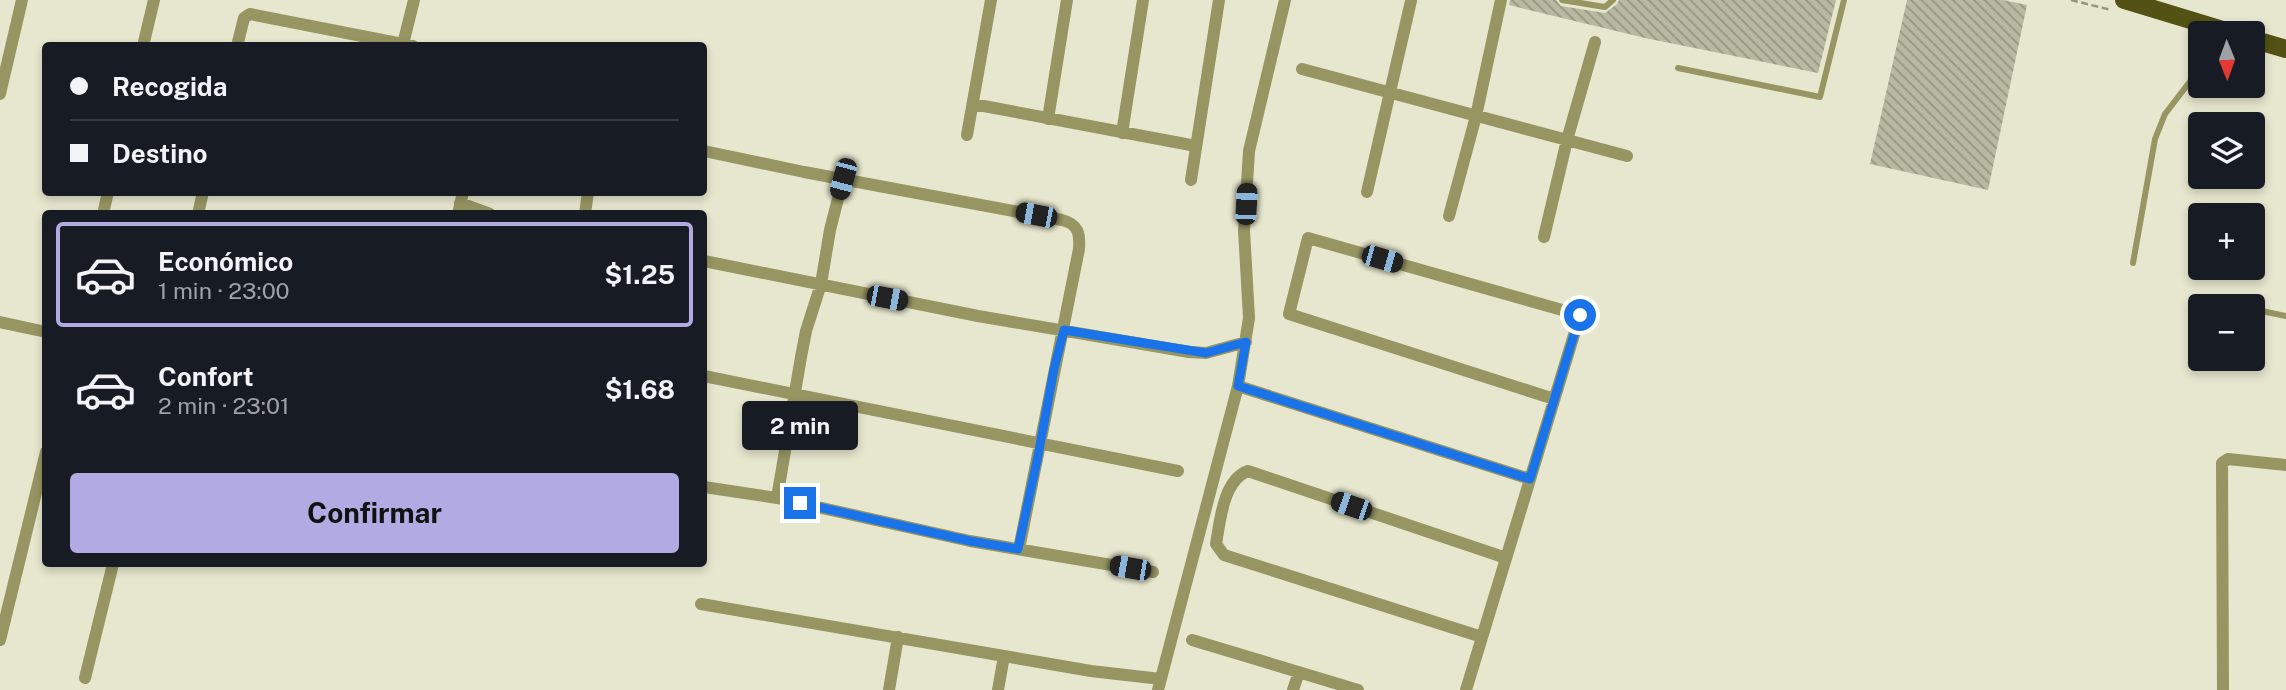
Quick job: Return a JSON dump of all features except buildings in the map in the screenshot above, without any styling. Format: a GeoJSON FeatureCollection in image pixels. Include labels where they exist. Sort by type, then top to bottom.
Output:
{"type":"FeatureCollection","features":[{"type":"Feature","properties":{"kind":"main road"},"geometry":{"type":"LineString","coordinates":[[2124,0],[2188,23]]}},
{"type":"Feature","properties":{"kind":"main road"},"geometry":{"type":"LineString","coordinates":[[2265,43],[2286,49]]}},
{"type":"Feature","properties":{"kind":"street"},"geometry":{"type":"LineString","coordinates":[[0,94],[3,65],[22,0]]}},
{"type":"Feature","properties":{"kind":"street"},"geometry":{"type":"LineString","coordinates":[[144,42],[154,0]]}},
{"type":"Feature","properties":{"kind":"street"},"geometry":{"type":"LineString","coordinates":[[408,42],[414,0]]}},
{"type":"Feature","properties":{"kind":"street"},"geometry":{"type":"LineString","coordinates":[[967,135],[991,0]]}},
{"type":"Feature","properties":{"kind":"street"},"geometry":{"type":"LineString","coordinates":[[1048,119],[1067,0]]}},
{"type":"Feature","properties":{"kind":"street"},"geometry":{"type":"LineString","coordinates":[[1122,132],[1143,0]]}},
{"type":"Feature","properties":{"kind":"street"},"geometry":{"type":"LineString","coordinates":[[1191,180],[1219,0]]}},
{"type":"Feature","properties":{"kind":"street"},"geometry":{"type":"LineString","coordinates":[[701,604],[1160,684],[1238,386],[1249,318],[1244,230],[1250,151],[1286,0]]}},
{"type":"Feature","properties":{"kind":"street"},"geometry":{"type":"LineString","coordinates":[[1449,216],[1476,116],[1501,0]]}},
{"type":"Feature","properties":{"kind":"street"},"geometry":{"type":"LineString","coordinates":[[1367,192],[1411,1]]}},
{"type":"Feature","properties":{"kind":"street"},"geometry":{"type":"LineString","coordinates":[[238,42],[244,19],[250,14],[393,42]]}},
{"type":"Feature","properties":{"kind":"street"},"geometry":{"type":"LineString","coordinates":[[1544,237],[1567,140],[1595,42]]}},
{"type":"Feature","properties":{"kind":"street"},"geometry":{"type":"LineString","coordinates":[[1302,69],[1627,156]]}},
{"type":"Feature","properties":{"kind":"street"},"geometry":{"type":"LineString","coordinates":[[973,104],[1196,146]]}},
{"type":"Feature","properties":{"kind":"street"},"geometry":{"type":"LineString","coordinates":[[707,152],[1049,218],[1073,225],[1080,238],[1064,330],[1018,549]]}},
{"type":"Feature","properties":{"kind":"street"},"geometry":{"type":"LineString","coordinates":[[777,498],[806,331],[821,284],[830,230],[843,179]]}},
{"type":"Feature","properties":{"kind":"street"},"geometry":{"type":"LineString","coordinates":[[460,203],[479,210]]}},
{"type":"Feature","properties":{"kind":"street"},"geometry":{"type":"LineString","coordinates":[[1466,690],[1580,315],[1308,239],[1289,314],[1554,399]]}},
{"type":"Feature","properties":{"kind":"street"},"geometry":{"type":"LineString","coordinates":[[707,262],[978,316],[1206,353],[1246,342]]}},
{"type":"Feature","properties":{"kind":"street"},"geometry":{"type":"LineString","coordinates":[[0,322],[42,331]]}},
{"type":"Feature","properties":{"kind":"street"},"geometry":{"type":"LineString","coordinates":[[707,377],[1178,471]]}},
{"type":"Feature","properties":{"kind":"street"},"geometry":{"type":"LineString","coordinates":[[1238,386],[1530,479]]}},
{"type":"Feature","properties":{"kind":"street"},"geometry":{"type":"LineString","coordinates":[[2223,690],[2222,463],[2228,459],[2286,465]]}},
{"type":"Feature","properties":{"kind":"street"},"geometry":{"type":"LineString","coordinates":[[0,640],[42,468]]}},
{"type":"Feature","properties":{"kind":"street"},"geometry":{"type":"LineString","coordinates":[[1482,636],[1224,555],[1216,544],[1228,492],[1235,479],[1248,471],[1506,558]]}},
{"type":"Feature","properties":{"kind":"street"},"geometry":{"type":"LineString","coordinates":[[707,487],[777,498],[970,541],[1153,572]]}},
{"type":"Feature","properties":{"kind":"street"},"geometry":{"type":"LineString","coordinates":[[85,678],[112,567]]}},
{"type":"Feature","properties":{"kind":"street"},"geometry":{"type":"LineString","coordinates":[[889,690],[898,637]]}},
{"type":"Feature","properties":{"kind":"street"},"geometry":{"type":"LineString","coordinates":[[1192,640],[1358,690]]}},
{"type":"Feature","properties":{"kind":"street"},"geometry":{"type":"LineString","coordinates":[[998,690],[1004,656]]}},
{"type":"Feature","properties":{"kind":"street"},"geometry":{"type":"LineString","coordinates":[[1293,690],[1299,672]]}},
{"type":"Feature","properties":{"kind":"lane"},"geometry":{"type":"LineString","coordinates":[[1563,0],[1605,7],[1613,0]]}},
{"type":"Feature","properties":{"kind":"lane"},"geometry":{"type":"LineString","coordinates":[[1678,68],[1820,97],[1844,0]]}},
{"type":"Feature","properties":{"kind":"lane"},"geometry":{"type":"LineString","coordinates":[[2133,263],[2155,139],[2165,114],[2188,84]]}},
{"type":"Feature","properties":{"kind":"lane"},"geometry":{"type":"LineString","coordinates":[[2265,312],[2286,316]]}},
{"type":"Feature","properties":{"kind":"route"},"geometry":{"type":"LineString","coordinates":[[800,503],[1018,549],[1064,330],[1189,352],[1206,353],[1246,342],[1238,386],[1530,479],[1580,315]]}}]}
